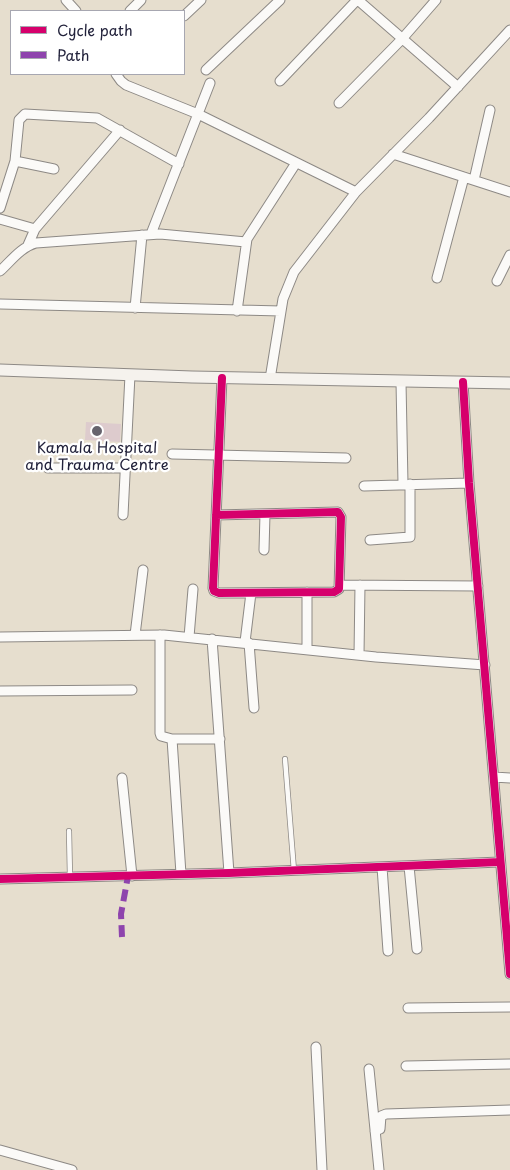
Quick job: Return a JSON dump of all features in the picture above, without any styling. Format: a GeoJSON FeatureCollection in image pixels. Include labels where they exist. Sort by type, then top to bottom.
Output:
{"type":"FeatureCollection","features":[{"type":"Feature","properties":{"kind":"main road"},"geometry":{"type":"LineString","coordinates":[[0,370],[222,378],[510,384]]}},
{"type":"Feature","properties":{"kind":"street"},"geometry":{"type":"LineString","coordinates":[[66,0],[75,10]]}},
{"type":"Feature","properties":{"kind":"street"},"geometry":{"type":"LineString","coordinates":[[131,10],[140,0]]}},
{"type":"Feature","properties":{"kind":"street"},"geometry":{"type":"LineString","coordinates":[[185,15],[201,0]]}},
{"type":"Feature","properties":{"kind":"street"},"geometry":{"type":"LineString","coordinates":[[206,70],[280,0]]}},
{"type":"Feature","properties":{"kind":"street"},"geometry":{"type":"LineString","coordinates":[[280,81],[357,0],[458,87]]}},
{"type":"Feature","properties":{"kind":"street"},"geometry":{"type":"LineString","coordinates":[[338,103],[402,38],[436,0]]}},
{"type":"Feature","properties":{"kind":"street"},"geometry":{"type":"LineString","coordinates":[[270,379],[280,311],[288,283],[294,272],[356,192],[458,87],[510,30]]}},
{"type":"Feature","properties":{"kind":"street"},"geometry":{"type":"LineString","coordinates":[[117,75],[121,82],[126,85],[198,114],[356,192]]}},
{"type":"Feature","properties":{"kind":"street"},"geometry":{"type":"LineString","coordinates":[[135,308],[146,234],[179,164],[210,82]]}},
{"type":"Feature","properties":{"kind":"street"},"geometry":{"type":"LineString","coordinates":[[474,180],[490,110]]}},
{"type":"Feature","properties":{"kind":"street"},"geometry":{"type":"LineString","coordinates":[[0,208],[15,161],[20,120],[25,114],[97,118],[179,164]]}},
{"type":"Feature","properties":{"kind":"street"},"geometry":{"type":"LineString","coordinates":[[0,272],[28,245],[35,229],[120,130]]}},
{"type":"Feature","properties":{"kind":"street"},"geometry":{"type":"LineString","coordinates":[[393,154],[510,192]]}},
{"type":"Feature","properties":{"kind":"street"},"geometry":{"type":"LineString","coordinates":[[15,161],[54,169]]}},
{"type":"Feature","properties":{"kind":"street"},"geometry":{"type":"LineString","coordinates":[[237,311],[246,242],[250,232],[296,163]]}},
{"type":"Feature","properties":{"kind":"street"},"geometry":{"type":"LineString","coordinates":[[437,278],[464,177]]}},
{"type":"Feature","properties":{"kind":"street"},"geometry":{"type":"LineString","coordinates":[[0,219],[35,229]]}},
{"type":"Feature","properties":{"kind":"street"},"geometry":{"type":"LineString","coordinates":[[28,245],[146,234],[246,242]]}},
{"type":"Feature","properties":{"kind":"street"},"geometry":{"type":"LineString","coordinates":[[497,282],[510,255]]}},
{"type":"Feature","properties":{"kind":"street"},"geometry":{"type":"LineString","coordinates":[[0,304],[280,311]]}},
{"type":"Feature","properties":{"kind":"street"},"geometry":{"type":"LineString","coordinates":[[123,515],[130,375]]}},
{"type":"Feature","properties":{"kind":"street"},"geometry":{"type":"LineString","coordinates":[[216,515],[338,512],[340,517],[339,585],[337,591],[218,594],[214,591],[216,515],[222,378]]}},
{"type":"Feature","properties":{"kind":"street"},"geometry":{"type":"LineString","coordinates":[[370,540],[410,536],[401,382]]}},
{"type":"Feature","properties":{"kind":"street"},"geometry":{"type":"LineString","coordinates":[[462,382],[494,777],[504,868],[510,974]]}},
{"type":"Feature","properties":{"kind":"street"},"geometry":{"type":"LineString","coordinates":[[172,454],[346,458]]}},
{"type":"Feature","properties":{"kind":"street"},"geometry":{"type":"LineString","coordinates":[[48,468],[125,468]]}},
{"type":"Feature","properties":{"kind":"street"},"geometry":{"type":"LineString","coordinates":[[364,486],[469,483]]}},
{"type":"Feature","properties":{"kind":"street"},"geometry":{"type":"LineString","coordinates":[[264,550],[265,514]]}},
{"type":"Feature","properties":{"kind":"street"},"geometry":{"type":"LineString","coordinates":[[135,635],[143,570]]}},
{"type":"Feature","properties":{"kind":"street"},"geometry":{"type":"LineString","coordinates":[[339,585],[478,586]]}},
{"type":"Feature","properties":{"kind":"street"},"geometry":{"type":"LineString","coordinates":[[359,656],[360,585]]}},
{"type":"Feature","properties":{"kind":"street"},"geometry":{"type":"LineString","coordinates":[[189,637],[193,589]]}},
{"type":"Feature","properties":{"kind":"street"},"geometry":{"type":"LineString","coordinates":[[306,649],[307,592]]}},
{"type":"Feature","properties":{"kind":"street"},"geometry":{"type":"LineString","coordinates":[[250,593],[247,643],[254,708]]}},
{"type":"Feature","properties":{"kind":"street"},"geometry":{"type":"LineString","coordinates":[[0,637],[160,635],[359,656],[485,665]]}},
{"type":"Feature","properties":{"kind":"street"},"geometry":{"type":"LineString","coordinates":[[160,635],[160,733],[163,738],[172,739],[220,739]]}},
{"type":"Feature","properties":{"kind":"street"},"geometry":{"type":"LineString","coordinates":[[212,639],[229,873]]}},
{"type":"Feature","properties":{"kind":"street"},"geometry":{"type":"LineString","coordinates":[[0,691],[132,690]]}},
{"type":"Feature","properties":{"kind":"street"},"geometry":{"type":"LineString","coordinates":[[172,739],[181,874]]}},
{"type":"Feature","properties":{"kind":"street"},"geometry":{"type":"LineString","coordinates":[[494,777],[510,778]]}},
{"type":"Feature","properties":{"kind":"street"},"geometry":{"type":"LineString","coordinates":[[122,778],[132,876]]}},
{"type":"Feature","properties":{"kind":"street"},"geometry":{"type":"LineString","coordinates":[[0,879],[409,866],[504,868]]}},
{"type":"Feature","properties":{"kind":"street"},"geometry":{"type":"LineString","coordinates":[[409,866],[417,949]]}},
{"type":"Feature","properties":{"kind":"street"},"geometry":{"type":"LineString","coordinates":[[382,867],[388,951]]}},
{"type":"Feature","properties":{"kind":"street"},"geometry":{"type":"LineString","coordinates":[[408,1008],[510,1007]]}},
{"type":"Feature","properties":{"kind":"street"},"geometry":{"type":"LineString","coordinates":[[316,1047],[322,1170]]}},
{"type":"Feature","properties":{"kind":"street"},"geometry":{"type":"LineString","coordinates":[[406,1066],[510,1064]]}},
{"type":"Feature","properties":{"kind":"street"},"geometry":{"type":"LineString","coordinates":[[369,1069],[379,1170]]}},
{"type":"Feature","properties":{"kind":"street"},"geometry":{"type":"LineString","coordinates":[[375,1132],[380,1129],[381,1116],[386,1114],[510,1110]]}},
{"type":"Feature","properties":{"kind":"street"},"geometry":{"type":"LineString","coordinates":[[0,1150],[72,1170]]}},
{"type":"Feature","properties":{"kind":"lane"},"geometry":{"type":"LineString","coordinates":[[285,758],[294,870]]}},
{"type":"Feature","properties":{"kind":"lane"},"geometry":{"type":"LineString","coordinates":[[69,832],[70,877]]}},
{"type":"Feature","properties":{"kind":"building"},"geometry":{"type":"Polygon","coordinates":[[[86,422],[121,424],[120,442],[85,440],[86,422]]]}},
{"type":"Feature","properties":{"kind":"marked path"},"geometry":{"type":"LineString","coordinates":[[122,937],[121,914],[128,876]]}},
{"type":"Feature","properties":{"kind":"cycle path"},"geometry":{"type":"LineString","coordinates":[[216,515],[338,512],[341,517],[339,589],[334,592],[219,593],[214,591],[213,588],[222,378]]}},
{"type":"Feature","properties":{"kind":"cycle path"},"geometry":{"type":"LineString","coordinates":[[463,382],[469,483],[510,974]]}},
{"type":"Feature","properties":{"kind":"cycle path"},"geometry":{"type":"LineString","coordinates":[[0,879],[229,873],[500,862]]}},
{"type":"Feature","properties":{"kind":"place","name":"Kamala Hospital and Trauma Centre"},"geometry":{"type":"Point","coordinates":[97,431]}}]}
